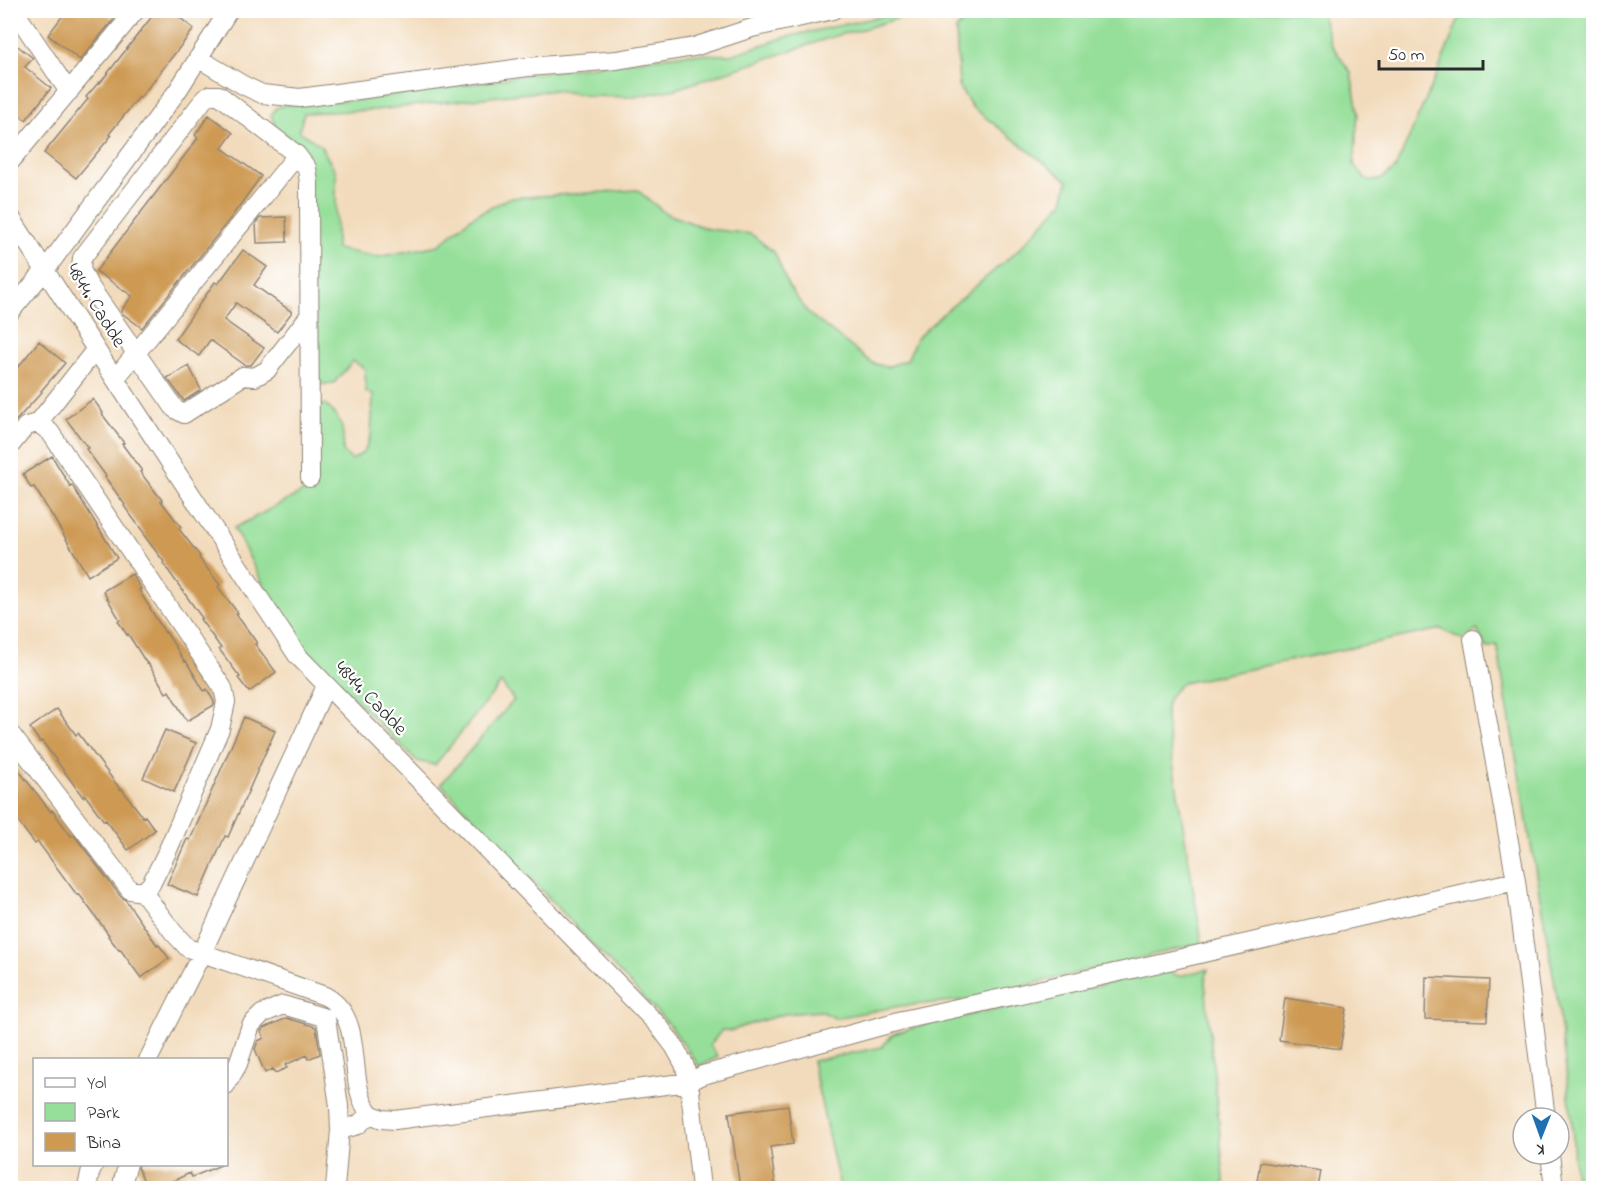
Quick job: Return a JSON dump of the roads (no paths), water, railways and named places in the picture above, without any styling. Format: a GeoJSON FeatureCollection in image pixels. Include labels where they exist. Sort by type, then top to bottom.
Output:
{"type":"FeatureCollection","features":[{"type":"Feature","properties":{"kind":"street"},"geometry":{"type":"LineString","coordinates":[[14,10],[69,92]]}},
{"type":"Feature","properties":{"kind":"street"},"geometry":{"type":"LineString","coordinates":[[10,162],[136,10]]}},
{"type":"Feature","properties":{"kind":"street"},"geometry":{"type":"LineString","coordinates":[[10,312],[45,269],[178,90],[229,10]]}},
{"type":"Feature","properties":{"kind":"street"},"geometry":{"type":"LineString","coordinates":[[198,58],[262,94],[300,98],[528,67],[617,60],[694,47],[752,28],[833,10]]}},
{"type":"Feature","properties":{"kind":"street"},"geometry":{"type":"LineString","coordinates":[[309,316],[267,370],[255,377],[243,376],[184,414],[175,409],[88,284],[81,269],[82,258],[210,94],[219,95],[297,154],[306,168],[309,183],[310,478]]}},
{"type":"Feature","properties":{"kind":"street"},"geometry":{"type":"LineString","coordinates":[[115,379],[297,154]]}},
{"type":"Feature","properties":{"kind":"street","name":"4844. Cadde"},"geometry":{"type":"LineString","coordinates":[[10,216],[297,655],[658,1025],[674,1046],[684,1064],[689,1082],[701,1188]]}},
{"type":"Feature","properties":{"kind":"street"},"geometry":{"type":"LineString","coordinates":[[10,446],[26,426],[38,423],[96,349]]}},
{"type":"Feature","properties":{"kind":"street"},"geometry":{"type":"LineString","coordinates":[[38,423],[50,432],[223,688],[226,702],[220,729],[167,852],[151,884],[143,892]]}},
{"type":"Feature","properties":{"kind":"street"},"geometry":{"type":"LineString","coordinates":[[1473,639],[1516,881],[1544,1106]]}},
{"type":"Feature","properties":{"kind":"street"},"geometry":{"type":"LineString","coordinates":[[149,1058],[202,953],[326,686]]}},
{"type":"Feature","properties":{"kind":"street"},"geometry":{"type":"LineString","coordinates":[[10,733],[130,890],[143,892],[188,948],[325,996],[337,1005],[347,1021],[351,1035],[363,1105],[370,1114],[382,1119],[395,1120],[689,1082],[703,1075],[903,1020],[1516,881]]}},
{"type":"Feature","properties":{"kind":"street"},"geometry":{"type":"LineString","coordinates":[[228,1082],[238,1064],[251,1025],[262,1014],[284,1005],[326,1018],[339,1106],[340,1130],[335,1188]]}},
{"type":"Feature","properties":{"kind":"street"},"geometry":{"type":"LineString","coordinates":[[340,1130],[358,1125],[370,1114]]}},
{"type":"Feature","properties":{"kind":"street"},"geometry":{"type":"LineString","coordinates":[[87,1188],[93,1166]]}},
{"type":"Feature","properties":{"kind":"street"},"geometry":{"type":"LineString","coordinates":[[124,1188],[123,1180],[127,1166]]}},
{"type":"Feature","properties":{"kind":"street"},"geometry":{"type":"LineString","coordinates":[[1551,1166],[1554,1188]]}}]}
